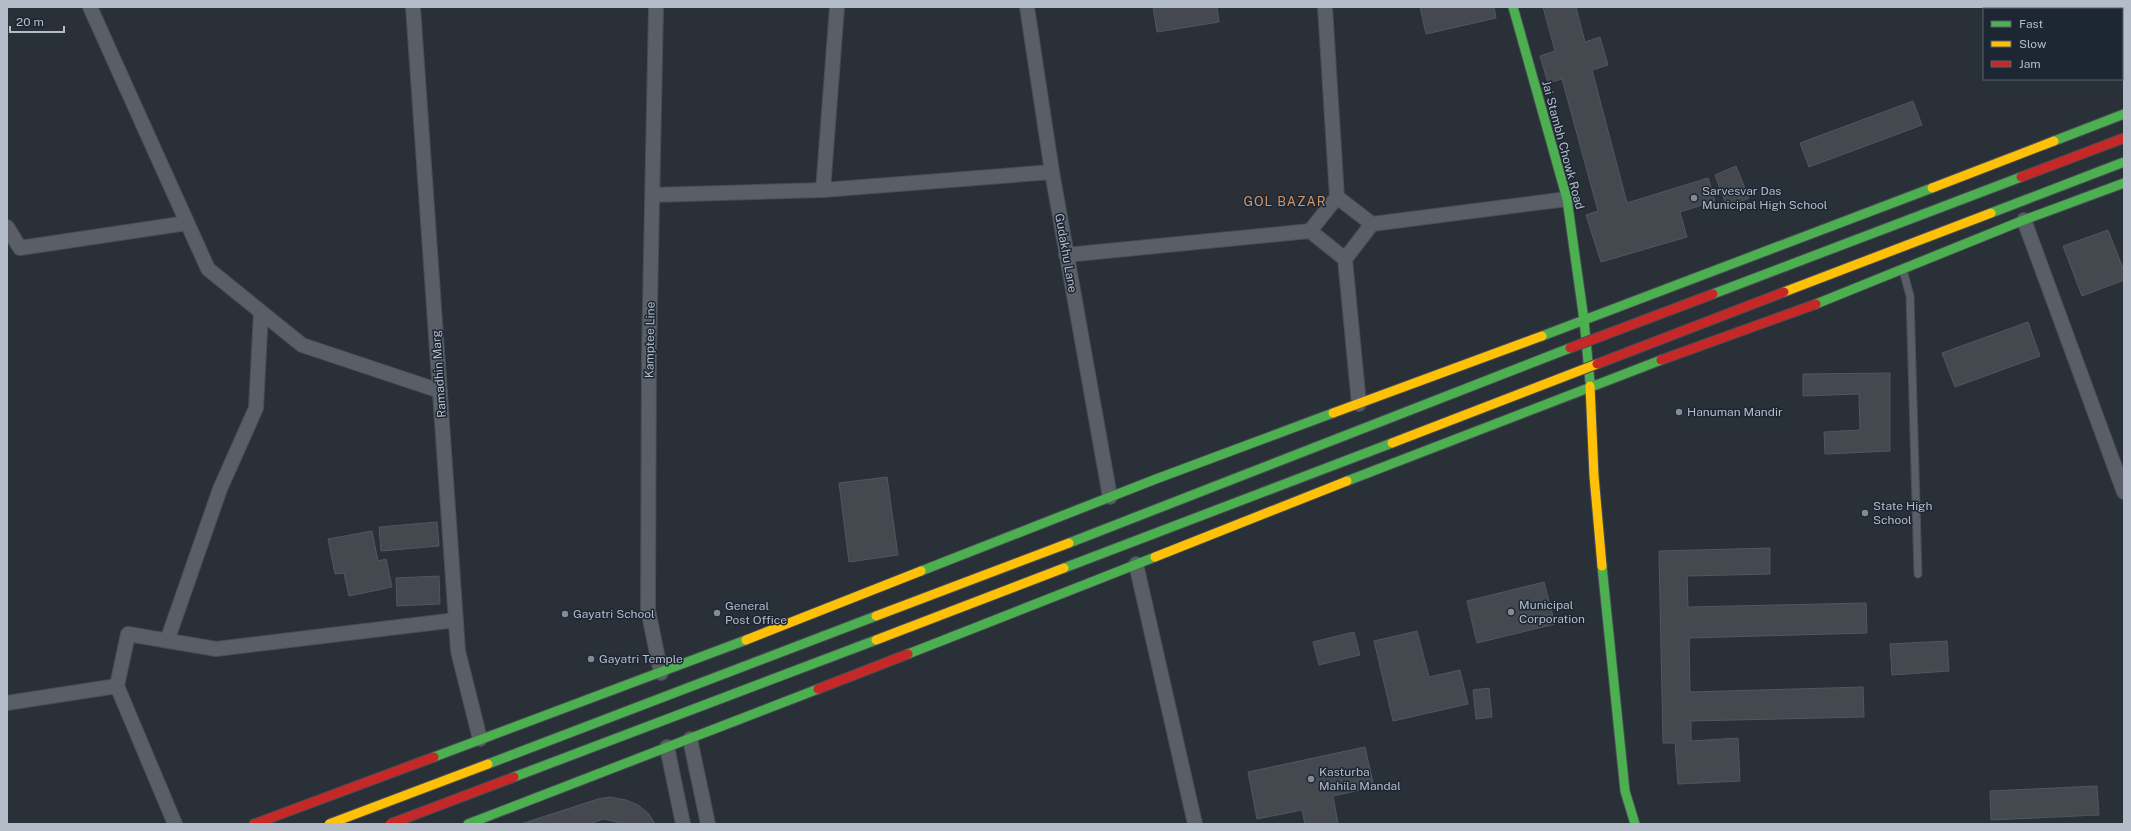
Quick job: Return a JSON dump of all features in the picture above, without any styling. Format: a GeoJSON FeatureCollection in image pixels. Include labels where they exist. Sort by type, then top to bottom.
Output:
{"type":"FeatureCollection","features":[{"type":"Feature","properties":{"kind":"main road","name":"Jai Stambh Chowk Road"},"geometry":{"type":"LineString","coordinates":[[1513,7],[1567,199],[1584,320],[1590,386],[1594,476],[1625,791],[1635,824]]}},
{"type":"Feature","properties":{"kind":"main road"},"geometry":{"type":"LineString","coordinates":[[254,824],[661,673],[1110,497],[1767,252],[2124,114]]}},
{"type":"Feature","properties":{"kind":"main road"},"geometry":{"type":"LineString","coordinates":[[329,824],[1024,560],[1450,394],[2124,138]]}},
{"type":"Feature","properties":{"kind":"main road"},"geometry":{"type":"LineString","coordinates":[[390,824],[1044,576],[2124,162]]}},
{"type":"Feature","properties":{"kind":"main road"},"geometry":{"type":"LineString","coordinates":[[468,824],[690,739],[1590,386],[1823,302],[2024,220],[2124,183]]}},
{"type":"Feature","properties":{"kind":"street"},"geometry":{"type":"LineString","coordinates":[[90,7],[208,270],[302,345],[440,391]]}},
{"type":"Feature","properties":{"kind":"street","name":"Ramadhin Marg"},"geometry":{"type":"LineString","coordinates":[[413,7],[458,651],[480,739]]}},
{"type":"Feature","properties":{"kind":"street","name":"Kamptee Line"},"geometry":{"type":"LineString","coordinates":[[656,7],[652,195],[648,610],[661,673]]}},
{"type":"Feature","properties":{"kind":"street"},"geometry":{"type":"LineString","coordinates":[[823,190],[837,7]]}},
{"type":"Feature","properties":{"kind":"street","name":"Gudakhu Lane"},"geometry":{"type":"LineString","coordinates":[[1027,7],[1066,255],[1110,497]]}},
{"type":"Feature","properties":{"kind":"street"},"geometry":{"type":"LineString","coordinates":[[1310,231],[1337,197],[1325,7]]}},
{"type":"Feature","properties":{"kind":"street"},"geometry":{"type":"LineString","coordinates":[[652,195],[823,190],[1052,172]]}},
{"type":"Feature","properties":{"kind":"street"},"geometry":{"type":"LineString","coordinates":[[1337,197],[1372,224],[1567,199]]}},
{"type":"Feature","properties":{"kind":"street"},"geometry":{"type":"LineString","coordinates":[[2024,220],[2124,492]]}},
{"type":"Feature","properties":{"kind":"street"},"geometry":{"type":"LineString","coordinates":[[7,227],[20,248],[187,223]]}},
{"type":"Feature","properties":{"kind":"street"},"geometry":{"type":"LineString","coordinates":[[1359,404],[1345,259],[1372,224]]}},
{"type":"Feature","properties":{"kind":"street"},"geometry":{"type":"LineString","coordinates":[[1066,255],[1310,231],[1345,259]]}},
{"type":"Feature","properties":{"kind":"street"},"geometry":{"type":"LineString","coordinates":[[167,641],[220,489],[256,408],[261,312]]}},
{"type":"Feature","properties":{"kind":"street"},"geometry":{"type":"LineString","coordinates":[[1136,564],[1195,824]]}},
{"type":"Feature","properties":{"kind":"street"},"geometry":{"type":"LineString","coordinates":[[175,824],[117,686],[128,634],[216,649],[456,620]]}},
{"type":"Feature","properties":{"kind":"street"},"geometry":{"type":"LineString","coordinates":[[7,703],[117,686]]}},
{"type":"Feature","properties":{"kind":"street"},"geometry":{"type":"LineString","coordinates":[[690,739],[708,824]]}},
{"type":"Feature","properties":{"kind":"street"},"geometry":{"type":"LineString","coordinates":[[667,747],[683,824]]}},
{"type":"Feature","properties":{"kind":"lane"},"geometry":{"type":"LineString","coordinates":[[1903,270],[1910,296],[1918,574]]}},
{"type":"Feature","properties":{"kind":"building"},"geometry":{"type":"Polygon","coordinates":[[[1153,7],[1217,7],[1219,22],[1157,32],[1153,7]]]}},
{"type":"Feature","properties":{"kind":"building"},"geometry":{"type":"Polygon","coordinates":[[[1420,7],[1494,7],[1496,18],[1426,34],[1420,7]]]}},
{"type":"Feature","properties":{"kind":"building"},"geometry":{"type":"Polygon","coordinates":[[[1543,7],[1576,7],[1585,42],[1600,37],[1608,65],[1592,70],[1627,203],[1708,178],[1715,201],[1680,212],[1687,237],[1601,262],[1586,215],[1598,211],[1562,79],[1548,83],[1540,56],[1555,51],[1543,7]]]}},
{"type":"Feature","properties":{"kind":"building"},"geometry":{"type":"Polygon","coordinates":[[[1913,101],[1922,125],[1809,167],[1800,143],[1913,101]]]}},
{"type":"Feature","properties":{"kind":"building"},"geometry":{"type":"Polygon","coordinates":[[[1736,166],[1749,198],[1727,207],[1715,175],[1736,166]]]}},
{"type":"Feature","properties":{"kind":"building"},"geometry":{"type":"Polygon","coordinates":[[[2108,230],[2124,271],[2124,280],[2082,296],[2063,246],[2108,230]]]}},
{"type":"Feature","properties":{"kind":"building"},"geometry":{"type":"Polygon","coordinates":[[[2028,322],[2040,356],[1955,387],[1942,353],[2028,322]]]}},
{"type":"Feature","properties":{"kind":"building"},"geometry":{"type":"Polygon","coordinates":[[[1890,373],[1890,451],[1825,454],[1824,432],[1860,430],[1859,394],[1803,396],[1803,374],[1890,373]]]}},
{"type":"Feature","properties":{"kind":"building"},"geometry":{"type":"Polygon","coordinates":[[[887,477],[898,555],[849,562],[839,483],[887,477]]]}},
{"type":"Feature","properties":{"kind":"building"},"geometry":{"type":"Polygon","coordinates":[[[437,522],[439,546],[381,551],[379,527],[437,522]]]}},
{"type":"Feature","properties":{"kind":"building"},"geometry":{"type":"Polygon","coordinates":[[[372,531],[378,561],[386,559],[392,587],[349,596],[344,573],[335,574],[328,539],[372,531]]]}},
{"type":"Feature","properties":{"kind":"building"},"geometry":{"type":"Polygon","coordinates":[[[1770,548],[1770,574],[1687,576],[1688,607],[1866,603],[1867,633],[1689,638],[1690,692],[1863,687],[1864,717],[1691,721],[1691,741],[1738,738],[1740,781],[1678,784],[1675,743],[1663,743],[1659,551],[1770,548]]]}},
{"type":"Feature","properties":{"kind":"building"},"geometry":{"type":"Polygon","coordinates":[[[439,576],[440,604],[397,606],[396,578],[439,576]]]}},
{"type":"Feature","properties":{"kind":"building","name":"Municipal Corporation"},"geometry":{"type":"Polygon","coordinates":[[[1544,582],[1555,624],[1477,643],[1467,601],[1544,582]]]}},
{"type":"Feature","properties":{"kind":"building"},"geometry":{"type":"Polygon","coordinates":[[[1417,631],[1429,677],[1460,670],[1468,704],[1393,721],[1374,641],[1417,631]]]}},
{"type":"Feature","properties":{"kind":"building"},"geometry":{"type":"Polygon","coordinates":[[[1354,632],[1360,655],[1319,665],[1313,642],[1354,632]]]}},
{"type":"Feature","properties":{"kind":"building"},"geometry":{"type":"Polygon","coordinates":[[[1947,641],[1949,671],[1892,675],[1890,644],[1947,641]]]}},
{"type":"Feature","properties":{"kind":"building"},"geometry":{"type":"Polygon","coordinates":[[[1489,688],[1492,717],[1476,719],[1473,690],[1489,688]]]}},
{"type":"Feature","properties":{"kind":"building","name":"Kasturba Mahila Mandal"},"geometry":{"type":"Polygon","coordinates":[[[1365,747],[1374,787],[1333,796],[1338,824],[1305,824],[1302,810],[1257,819],[1248,772],[1365,747]]]}},
{"type":"Feature","properties":{"kind":"building"},"geometry":{"type":"Polygon","coordinates":[[[2097,786],[2099,815],[1991,820],[1990,791],[2097,786]]]}},
{"type":"Feature","properties":{"kind":"building"},"geometry":{"type":"Polygon","coordinates":[[[610,797],[626,800],[638,805],[649,814],[655,824],[625,824],[604,819],[588,824],[521,824],[598,799],[610,797]]]}},
{"type":"Feature","properties":{"kind":"traffic: fast"},"geometry":{"type":"LineString","coordinates":[[1513,7],[1567,199],[1584,320],[1590,382]]}},
{"type":"Feature","properties":{"kind":"traffic: fast"},"geometry":{"type":"LineString","coordinates":[[2054,141],[2124,114]]}},
{"type":"Feature","properties":{"kind":"traffic: fast"},"geometry":{"type":"LineString","coordinates":[[1991,213],[2124,162]]}},
{"type":"Feature","properties":{"kind":"traffic: fast"},"geometry":{"type":"LineString","coordinates":[[1713,294],[2021,177]]}},
{"type":"Feature","properties":{"kind":"traffic: fast"},"geometry":{"type":"LineString","coordinates":[[1816,304],[2024,220],[2124,183]]}},
{"type":"Feature","properties":{"kind":"traffic: fast"},"geometry":{"type":"LineString","coordinates":[[1542,336],[1932,188]]}},
{"type":"Feature","properties":{"kind":"traffic: fast"},"geometry":{"type":"LineString","coordinates":[[1069,543],[1570,348]]}},
{"type":"Feature","properties":{"kind":"traffic: fast"},"geometry":{"type":"LineString","coordinates":[[1347,481],[1661,360]]}},
{"type":"Feature","properties":{"kind":"traffic: fast"},"geometry":{"type":"LineString","coordinates":[[921,571],[1156,479],[1333,413]]}},
{"type":"Feature","properties":{"kind":"traffic: fast"},"geometry":{"type":"LineString","coordinates":[[1064,568],[1392,443]]}},
{"type":"Feature","properties":{"kind":"traffic: fast"},"geometry":{"type":"LineString","coordinates":[[908,654],[1155,557]]}},
{"type":"Feature","properties":{"kind":"traffic: fast"},"geometry":{"type":"LineString","coordinates":[[1602,566],[1625,791],[1635,824]]}},
{"type":"Feature","properties":{"kind":"traffic: fast"},"geometry":{"type":"LineString","coordinates":[[488,764],[876,616]]}},
{"type":"Feature","properties":{"kind":"traffic: fast"},"geometry":{"type":"LineString","coordinates":[[434,757],[746,640]]}},
{"type":"Feature","properties":{"kind":"traffic: fast"},"geometry":{"type":"LineString","coordinates":[[514,777],[876,640]]}},
{"type":"Feature","properties":{"kind":"traffic: fast"},"geometry":{"type":"LineString","coordinates":[[468,824],[818,689]]}},
{"type":"Feature","properties":{"kind":"traffic: slow"},"geometry":{"type":"LineString","coordinates":[[1932,188],[2054,141]]}},
{"type":"Feature","properties":{"kind":"traffic: slow"},"geometry":{"type":"LineString","coordinates":[[1784,292],[1991,213]]}},
{"type":"Feature","properties":{"kind":"traffic: slow"},"geometry":{"type":"LineString","coordinates":[[1333,413],[1542,336]]}},
{"type":"Feature","properties":{"kind":"traffic: slow"},"geometry":{"type":"LineString","coordinates":[[1392,443],[1597,364]]}},
{"type":"Feature","properties":{"kind":"traffic: slow"},"geometry":{"type":"LineString","coordinates":[[1590,386],[1594,476],[1602,566]]}},
{"type":"Feature","properties":{"kind":"traffic: slow"},"geometry":{"type":"LineString","coordinates":[[1155,557],[1347,481]]}},
{"type":"Feature","properties":{"kind":"traffic: slow"},"geometry":{"type":"LineString","coordinates":[[876,616],[1069,543]]}},
{"type":"Feature","properties":{"kind":"traffic: slow"},"geometry":{"type":"LineString","coordinates":[[876,640],[1064,568]]}},
{"type":"Feature","properties":{"kind":"traffic: slow"},"geometry":{"type":"LineString","coordinates":[[746,640],[921,571]]}},
{"type":"Feature","properties":{"kind":"traffic: slow"},"geometry":{"type":"LineString","coordinates":[[329,824],[488,764]]}},
{"type":"Feature","properties":{"kind":"traffic: jam"},"geometry":{"type":"LineString","coordinates":[[2021,177],[2124,138]]}},
{"type":"Feature","properties":{"kind":"traffic: jam"},"geometry":{"type":"LineString","coordinates":[[1597,364],[1784,292]]}},
{"type":"Feature","properties":{"kind":"traffic: jam"},"geometry":{"type":"LineString","coordinates":[[1570,348],[1713,294]]}},
{"type":"Feature","properties":{"kind":"traffic: jam"},"geometry":{"type":"LineString","coordinates":[[1661,360],[1816,304]]}},
{"type":"Feature","properties":{"kind":"traffic: jam"},"geometry":{"type":"LineString","coordinates":[[818,689],[908,654]]}},
{"type":"Feature","properties":{"kind":"traffic: jam"},"geometry":{"type":"LineString","coordinates":[[254,824],[434,757]]}},
{"type":"Feature","properties":{"kind":"traffic: jam"},"geometry":{"type":"LineString","coordinates":[[390,824],[514,777]]}},
{"type":"Feature","properties":{"kind":"place","name":"Sarvesvar Das Municipal High School"},"geometry":{"type":"Point","coordinates":[1694,198]}},
{"type":"Feature","properties":{"kind":"place","name":"Hanuman Mandir"},"geometry":{"type":"Point","coordinates":[1679,412]}},
{"type":"Feature","properties":{"kind":"place","name":"State High School"},"geometry":{"type":"Point","coordinates":[1865,513]}},
{"type":"Feature","properties":{"kind":"place","name":"Municipal Corporation"},"geometry":{"type":"Point","coordinates":[1511,612]}},
{"type":"Feature","properties":{"kind":"place","name":"General Post Office"},"geometry":{"type":"Point","coordinates":[717,613]}},
{"type":"Feature","properties":{"kind":"place","name":"Gayatri School"},"geometry":{"type":"Point","coordinates":[565,614]}},
{"type":"Feature","properties":{"kind":"place","name":"Gayatri Temple"},"geometry":{"type":"Point","coordinates":[591,659]}},
{"type":"Feature","properties":{"kind":"place","name":"Kasturba Mahila Mandal"},"geometry":{"type":"Point","coordinates":[1311,779]}},
{"type":"Feature","properties":{"kind":"district","name":"GOL BAZAR"},"geometry":{"type":"Point","coordinates":[1285,201]}}]}
